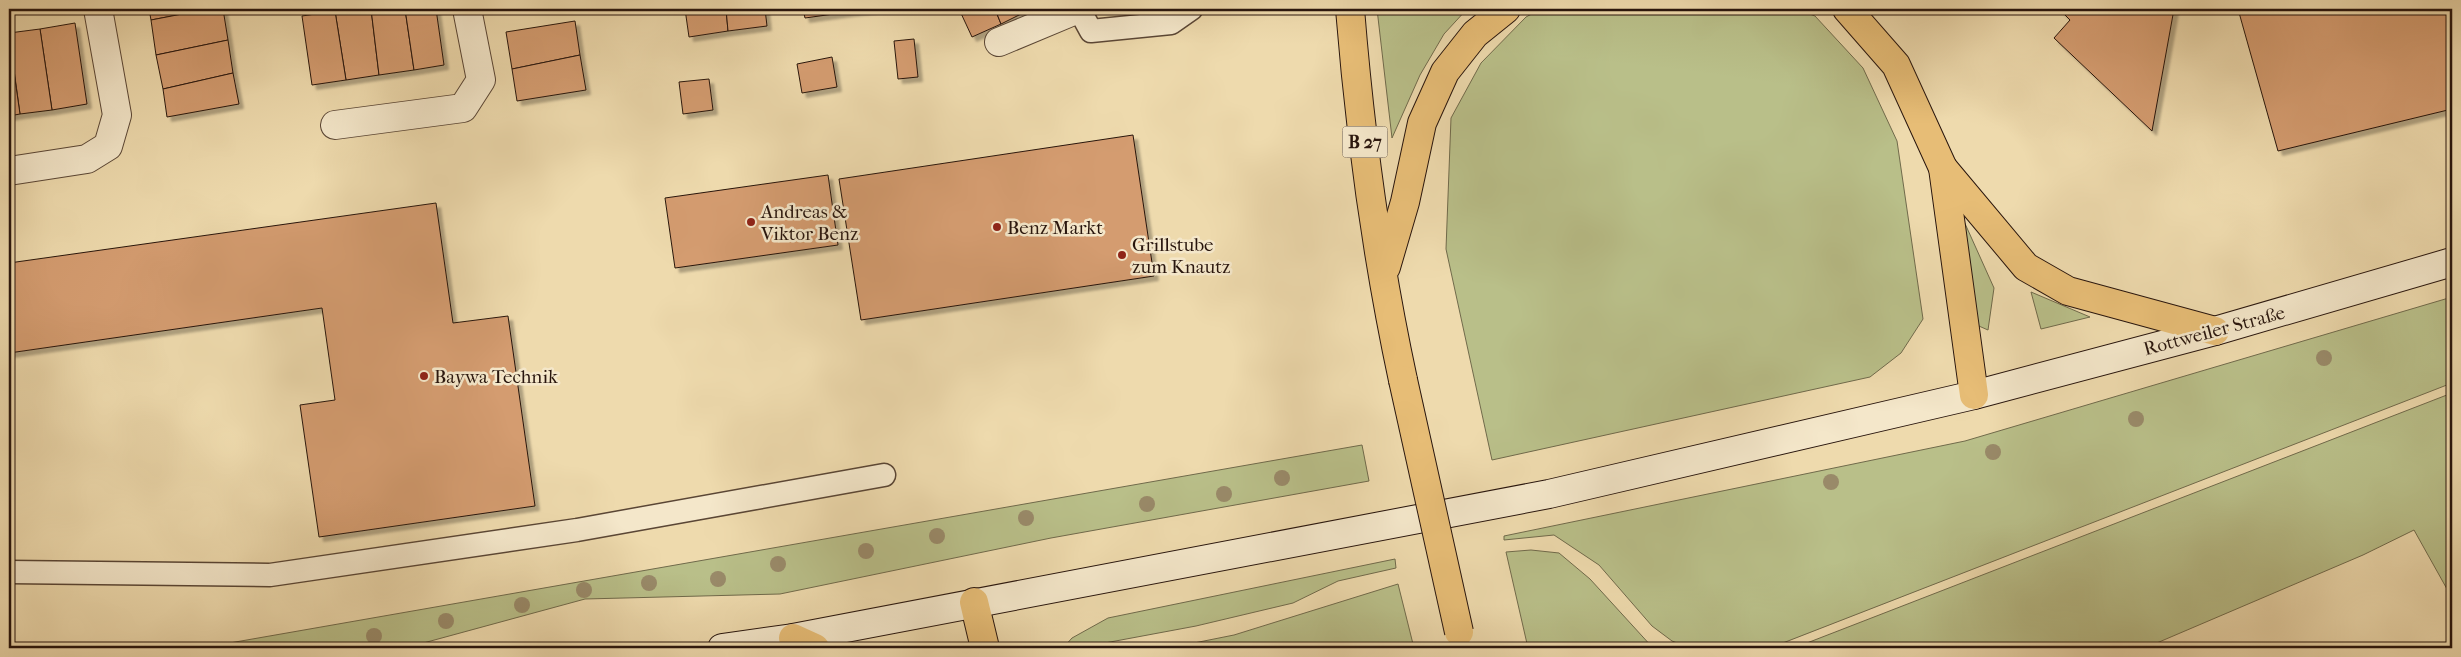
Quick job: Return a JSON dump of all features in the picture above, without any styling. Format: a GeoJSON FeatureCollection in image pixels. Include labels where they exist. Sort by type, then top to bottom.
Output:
{"type":"FeatureCollection","features":[{"type":"Feature","properties":{"kind":"main road","name":"B 27"},"geometry":{"type":"LineString","coordinates":[[1350,9],[1356,81],[1383,275],[1403,380],[1461,640]]}},
{"type":"Feature","properties":{"kind":"main road"},"geometry":{"type":"LineString","coordinates":[[1383,275],[1405,202],[1422,123],[1445,72],[1475,34],[1506,9]]}},
{"type":"Feature","properties":{"kind":"main road"},"geometry":{"type":"LineString","coordinates":[[1847,9],[1896,65],[1942,168],[1974,395]]}},
{"type":"Feature","properties":{"kind":"main road"},"geometry":{"type":"LineString","coordinates":[[1942,168],[2026,267],[2068,291],[2215,331]]}},
{"type":"Feature","properties":{"kind":"main road"},"geometry":{"type":"LineString","coordinates":[[974,602],[985,648]]}},
{"type":"Feature","properties":{"kind":"street"},"geometry":{"type":"LineString","coordinates":[[9,171],[87,159],[108,146],[117,115],[98,9]]}},
{"type":"Feature","properties":{"kind":"street"},"geometry":{"type":"LineString","coordinates":[[335,125],[463,108],[481,80],[467,9]]}},
{"type":"Feature","properties":{"kind":"street"},"geometry":{"type":"LineString","coordinates":[[999,42],[1078,9]]}},
{"type":"Feature","properties":{"kind":"street","name":"Rottweiler Straße"},"geometry":{"type":"LineString","coordinates":[[722,648],[804,643],[974,602],[1549,494],[1974,395],[2215,331],[2452,262]]}},
{"type":"Feature","properties":{"kind":"lane"},"geometry":{"type":"LineString","coordinates":[[1078,9],[1092,31],[1171,23],[1191,9]]}},
{"type":"Feature","properties":{"kind":"lane"},"geometry":{"type":"LineString","coordinates":[[9,572],[270,575],[577,530],[884,475]]}},
{"type":"Feature","properties":{"kind":"green space"},"geometry":{"type":"Polygon","coordinates":[[[1377,9],[1467,9],[1444,34],[1420,75],[1392,138],[1377,9]]]}},
{"type":"Feature","properties":{"kind":"green space"},"geometry":{"type":"Polygon","coordinates":[[[1541,9],[1797,9],[1815,16],[1863,68],[1897,141],[1923,319],[1901,353],[1870,377],[1492,460],[1446,249],[1451,118],[1481,63],[1526,17],[1541,9]]]}},
{"type":"Feature","properties":{"kind":"green space"},"geometry":{"type":"Polygon","coordinates":[[[1958,208],[1994,288],[1988,330],[1972,323],[1958,208]]]}},
{"type":"Feature","properties":{"kind":"green space"},"geometry":{"type":"Polygon","coordinates":[[[2031,292],[2090,317],[2041,329],[2031,292]]]}},
{"type":"Feature","properties":{"kind":"green space"},"geometry":{"type":"Polygon","coordinates":[[[2452,297],[2452,383],[1770,648],[1690,648],[1672,641],[1652,626],[1599,565],[1554,535],[1504,540],[1504,536],[1965,441],[2452,297]]]}},
{"type":"Feature","properties":{"kind":"green space"},"geometry":{"type":"Polygon","coordinates":[[[2452,393],[2452,598],[2414,530],[2363,555],[2145,648],[1794,648],[2452,393]]]}},
{"type":"Feature","properties":{"kind":"green space"},"geometry":{"type":"Polygon","coordinates":[[[1362,445],[1369,481],[1051,538],[780,594],[585,599],[405,648],[201,648],[1362,445]]]}},
{"type":"Feature","properties":{"kind":"green space"},"geometry":{"type":"Polygon","coordinates":[[[1531,550],[1559,553],[1590,579],[1653,648],[1528,648],[1506,552],[1531,550]]]}},
{"type":"Feature","properties":{"kind":"green space"},"geometry":{"type":"Polygon","coordinates":[[[1395,559],[1396,568],[1338,581],[1293,603],[1196,626],[1078,648],[1063,648],[1072,638],[1108,618],[1395,559]]]}},
{"type":"Feature","properties":{"kind":"green space"},"geometry":{"type":"Polygon","coordinates":[[[1398,584],[1414,648],[1169,648],[1234,635],[1398,584]]]}},
{"type":"Feature","properties":{"kind":"building"},"geometry":{"type":"Polygon","coordinates":[[[149,9],[208,9],[151,20],[149,9]]]}},
{"type":"Feature","properties":{"kind":"building"},"geometry":{"type":"Polygon","coordinates":[[[208,9],[223,9],[228,40],[156,55],[151,20],[208,9]]]}},
{"type":"Feature","properties":{"kind":"building"},"geometry":{"type":"Polygon","coordinates":[[[371,9],[379,75],[346,80],[335,11],[371,9]]]}},
{"type":"Feature","properties":{"kind":"building"},"geometry":{"type":"Polygon","coordinates":[[[371,9],[405,9],[414,70],[379,75],[371,9]]]}},
{"type":"Feature","properties":{"kind":"building"},"geometry":{"type":"Polygon","coordinates":[[[405,9],[436,9],[444,65],[414,70],[405,9]]]}},
{"type":"Feature","properties":{"kind":"building"},"geometry":{"type":"Polygon","coordinates":[[[685,9],[726,9],[728,31],[689,37],[685,9]]]}},
{"type":"Feature","properties":{"kind":"building"},"geometry":{"type":"Polygon","coordinates":[[[726,9],[765,9],[767,26],[728,31],[726,9]]]}},
{"type":"Feature","properties":{"kind":"building"},"geometry":{"type":"Polygon","coordinates":[[[803,9],[848,9],[848,12],[805,18],[803,9]]]}},
{"type":"Feature","properties":{"kind":"building"},"geometry":{"type":"Polygon","coordinates":[[[848,9],[872,9],[848,12],[848,9]]]}},
{"type":"Feature","properties":{"kind":"building"},"geometry":{"type":"Polygon","coordinates":[[[959,9],[995,9],[1001,24],[972,37],[959,9]]]}},
{"type":"Feature","properties":{"kind":"building"},"geometry":{"type":"Polygon","coordinates":[[[995,9],[1031,9],[1001,24],[995,9]]]}},
{"type":"Feature","properties":{"kind":"building"},"geometry":{"type":"Polygon","coordinates":[[[2059,9],[2174,9],[2152,131],[2054,38],[2070,20],[2059,9]]]}},
{"type":"Feature","properties":{"kind":"building"},"geometry":{"type":"Polygon","coordinates":[[[2238,9],[2452,9],[2452,109],[2278,151],[2238,9]]]}},
{"type":"Feature","properties":{"kind":"building"},"geometry":{"type":"Polygon","coordinates":[[[335,11],[346,80],[312,85],[302,16],[335,11]]]}},
{"type":"Feature","properties":{"kind":"building"},"geometry":{"type":"Polygon","coordinates":[[[575,21],[580,55],[512,69],[506,32],[575,21]]]}},
{"type":"Feature","properties":{"kind":"building"},"geometry":{"type":"Polygon","coordinates":[[[75,23],[87,104],[52,110],[40,29],[75,23]]]}},
{"type":"Feature","properties":{"kind":"building"},"geometry":{"type":"Polygon","coordinates":[[[40,29],[52,110],[20,114],[9,33],[40,29]]]}},
{"type":"Feature","properties":{"kind":"building"},"geometry":{"type":"Polygon","coordinates":[[[9,38],[20,114],[9,116],[9,38]]]}},
{"type":"Feature","properties":{"kind":"building"},"geometry":{"type":"Polygon","coordinates":[[[914,39],[918,77],[898,79],[894,41],[914,39]]]}},
{"type":"Feature","properties":{"kind":"building"},"geometry":{"type":"Polygon","coordinates":[[[228,40],[233,73],[163,89],[156,55],[228,40]]]}},
{"type":"Feature","properties":{"kind":"building"},"geometry":{"type":"Polygon","coordinates":[[[580,55],[586,90],[517,101],[512,69],[580,55]]]}},
{"type":"Feature","properties":{"kind":"building"},"geometry":{"type":"Polygon","coordinates":[[[832,57],[837,87],[802,93],[797,64],[832,57]]]}},
{"type":"Feature","properties":{"kind":"building"},"geometry":{"type":"Polygon","coordinates":[[[233,73],[239,104],[167,117],[163,89],[233,73]]]}},
{"type":"Feature","properties":{"kind":"building"},"geometry":{"type":"Polygon","coordinates":[[[709,79],[713,110],[683,114],[679,82],[709,79]]]}},
{"type":"Feature","properties":{"kind":"building","name":"Benz Markt"},"geometry":{"type":"Polygon","coordinates":[[[1133,135],[1154,276],[861,320],[839,179],[1133,135]]]}},
{"type":"Feature","properties":{"kind":"building","name":"Andreas & Viktor Benz"},"geometry":{"type":"Polygon","coordinates":[[[828,175],[838,245],[675,268],[665,198],[828,175]]]}},
{"type":"Feature","properties":{"kind":"building","name":"Baywa Technik"},"geometry":{"type":"Polygon","coordinates":[[[436,203],[453,323],[508,316],[535,506],[319,537],[300,405],[335,400],[322,308],[9,353],[9,263],[436,203]]]}},
{"type":"Feature","properties":{"kind":"place","name":"Andreas & Viktor Benz"},"geometry":{"type":"Point","coordinates":[751,222]}},
{"type":"Feature","properties":{"kind":"place","name":"Benz Markt"},"geometry":{"type":"Point","coordinates":[997,227]}},
{"type":"Feature","properties":{"kind":"place","name":"Grillstube zum Knautz"},"geometry":{"type":"Point","coordinates":[1122,255]}},
{"type":"Feature","properties":{"kind":"place","name":"Baywa Technik"},"geometry":{"type":"Point","coordinates":[424,376]}}]}
